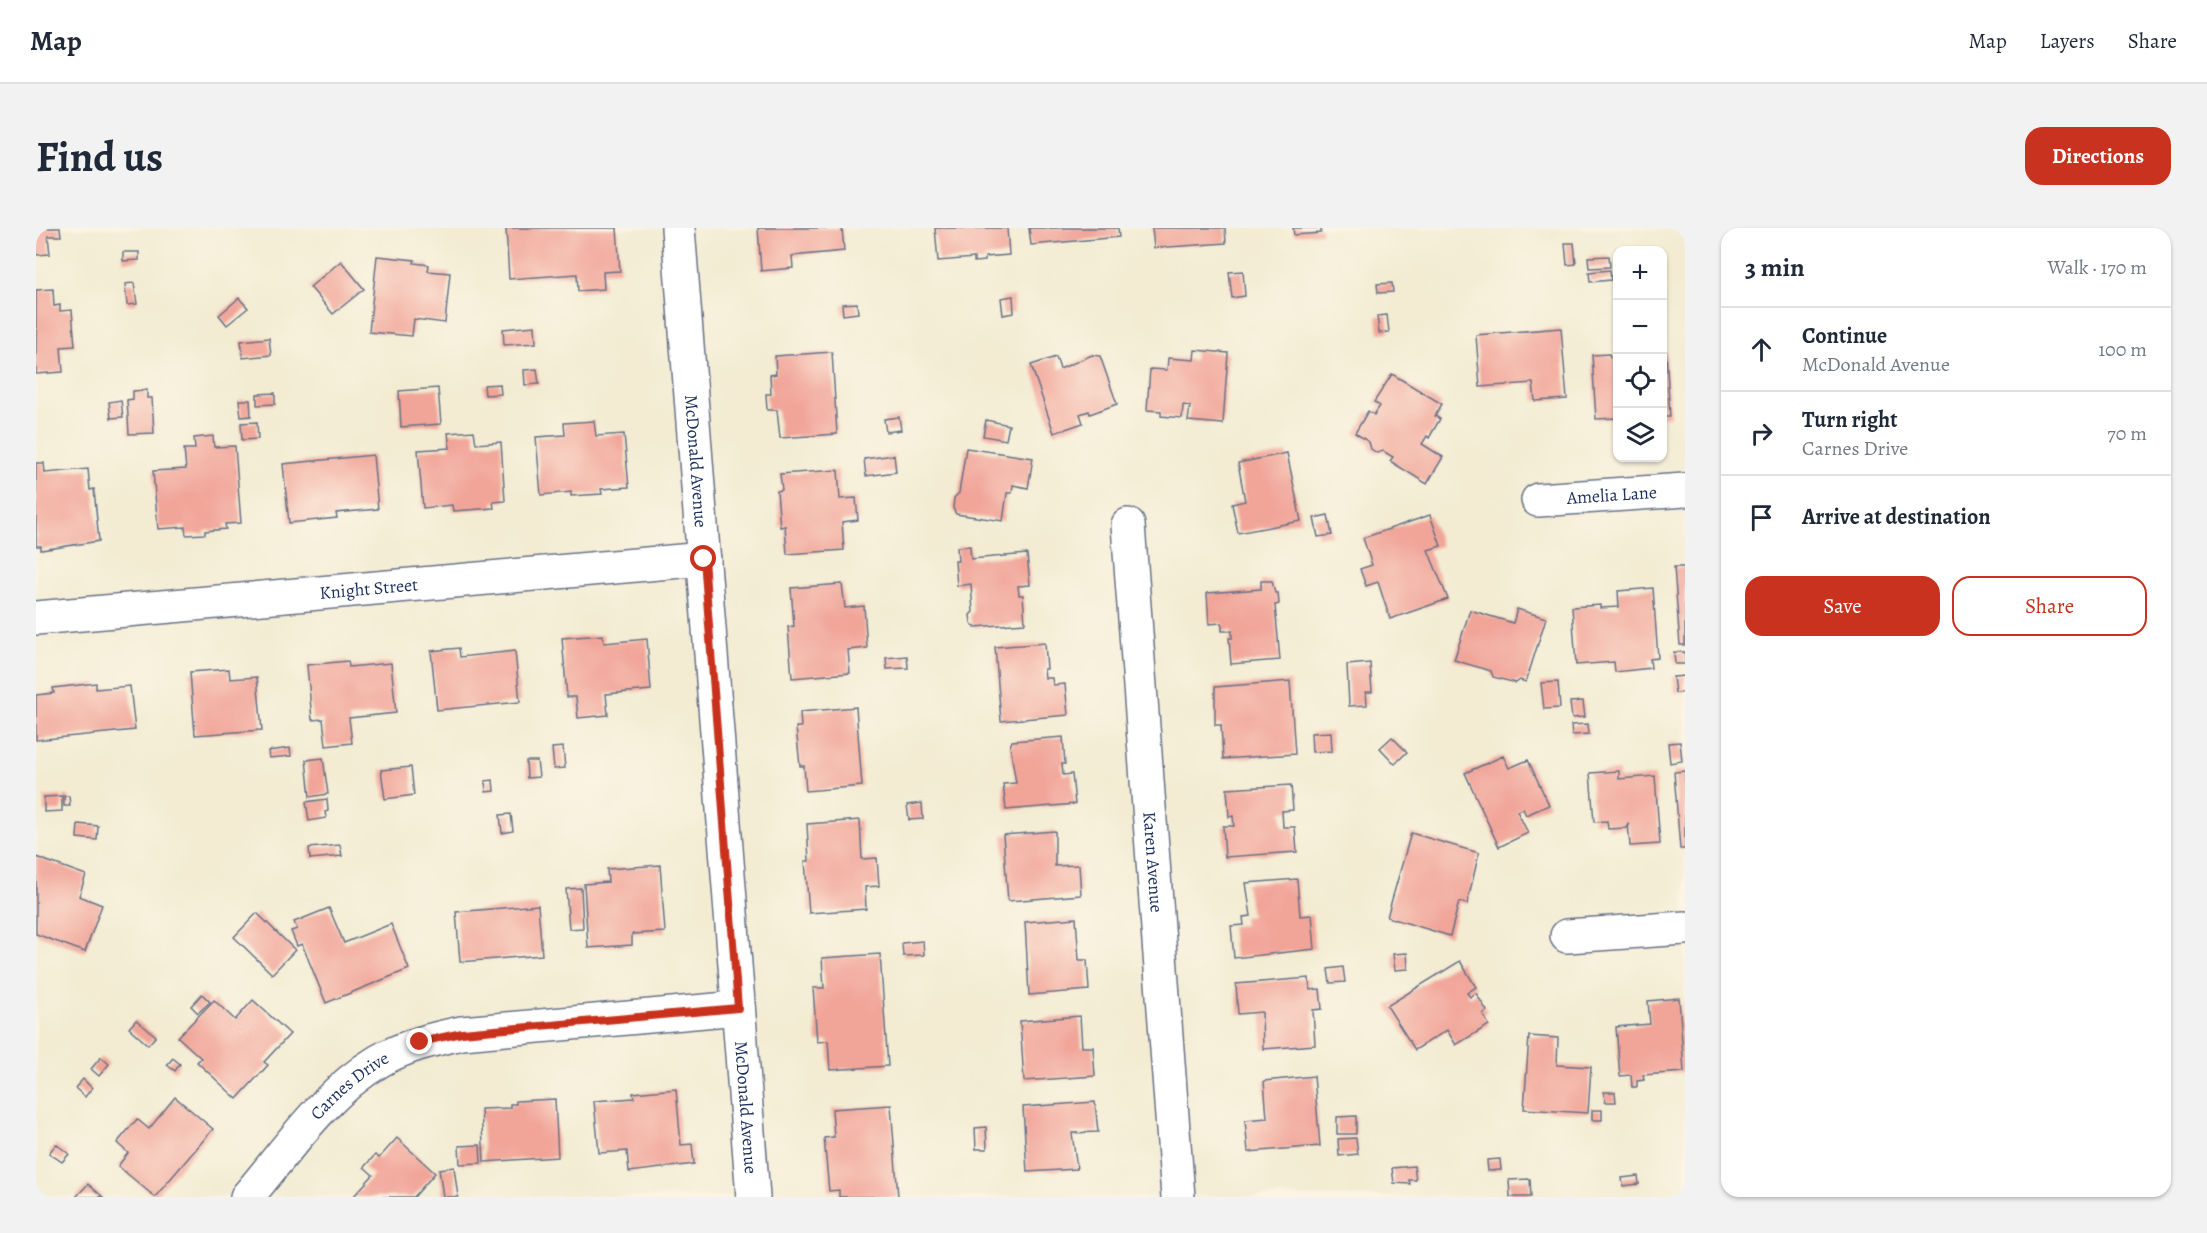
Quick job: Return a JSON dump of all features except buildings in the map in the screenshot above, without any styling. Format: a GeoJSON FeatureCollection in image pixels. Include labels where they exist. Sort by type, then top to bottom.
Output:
{"type":"FeatureCollection","features":[{"type":"Feature","properties":{"kind":"street","name":"McDonald Avenue"},"geometry":{"type":"LineString","coordinates":[[678,228],[753,1197]]}},
{"type":"Feature","properties":{"kind":"street","name":"Amelia Lane"},"geometry":{"type":"LineString","coordinates":[[1538,500],[1685,490]]}},
{"type":"Feature","properties":{"kind":"street","name":"Karen Avenue"},"geometry":{"type":"LineString","coordinates":[[1128,525],[1178,1197]]}},
{"type":"Feature","properties":{"kind":"street","name":"Knight Street"},"geometry":{"type":"LineString","coordinates":[[36,618],[704,559]]}},
{"type":"Feature","properties":{"kind":"street"},"geometry":{"type":"LineString","coordinates":[[1567,936],[1685,928]]}},
{"type":"Feature","properties":{"kind":"street","name":"Carnes Drive"},"geometry":{"type":"LineString","coordinates":[[247,1197],[342,1088],[380,1060],[420,1042],[462,1033],[738,1008]]}},
{"type":"Feature","properties":{"kind":"route"},"geometry":{"type":"LineString","coordinates":[[420,1042],[462,1033],[738,1008],[704,559]]}}]}
